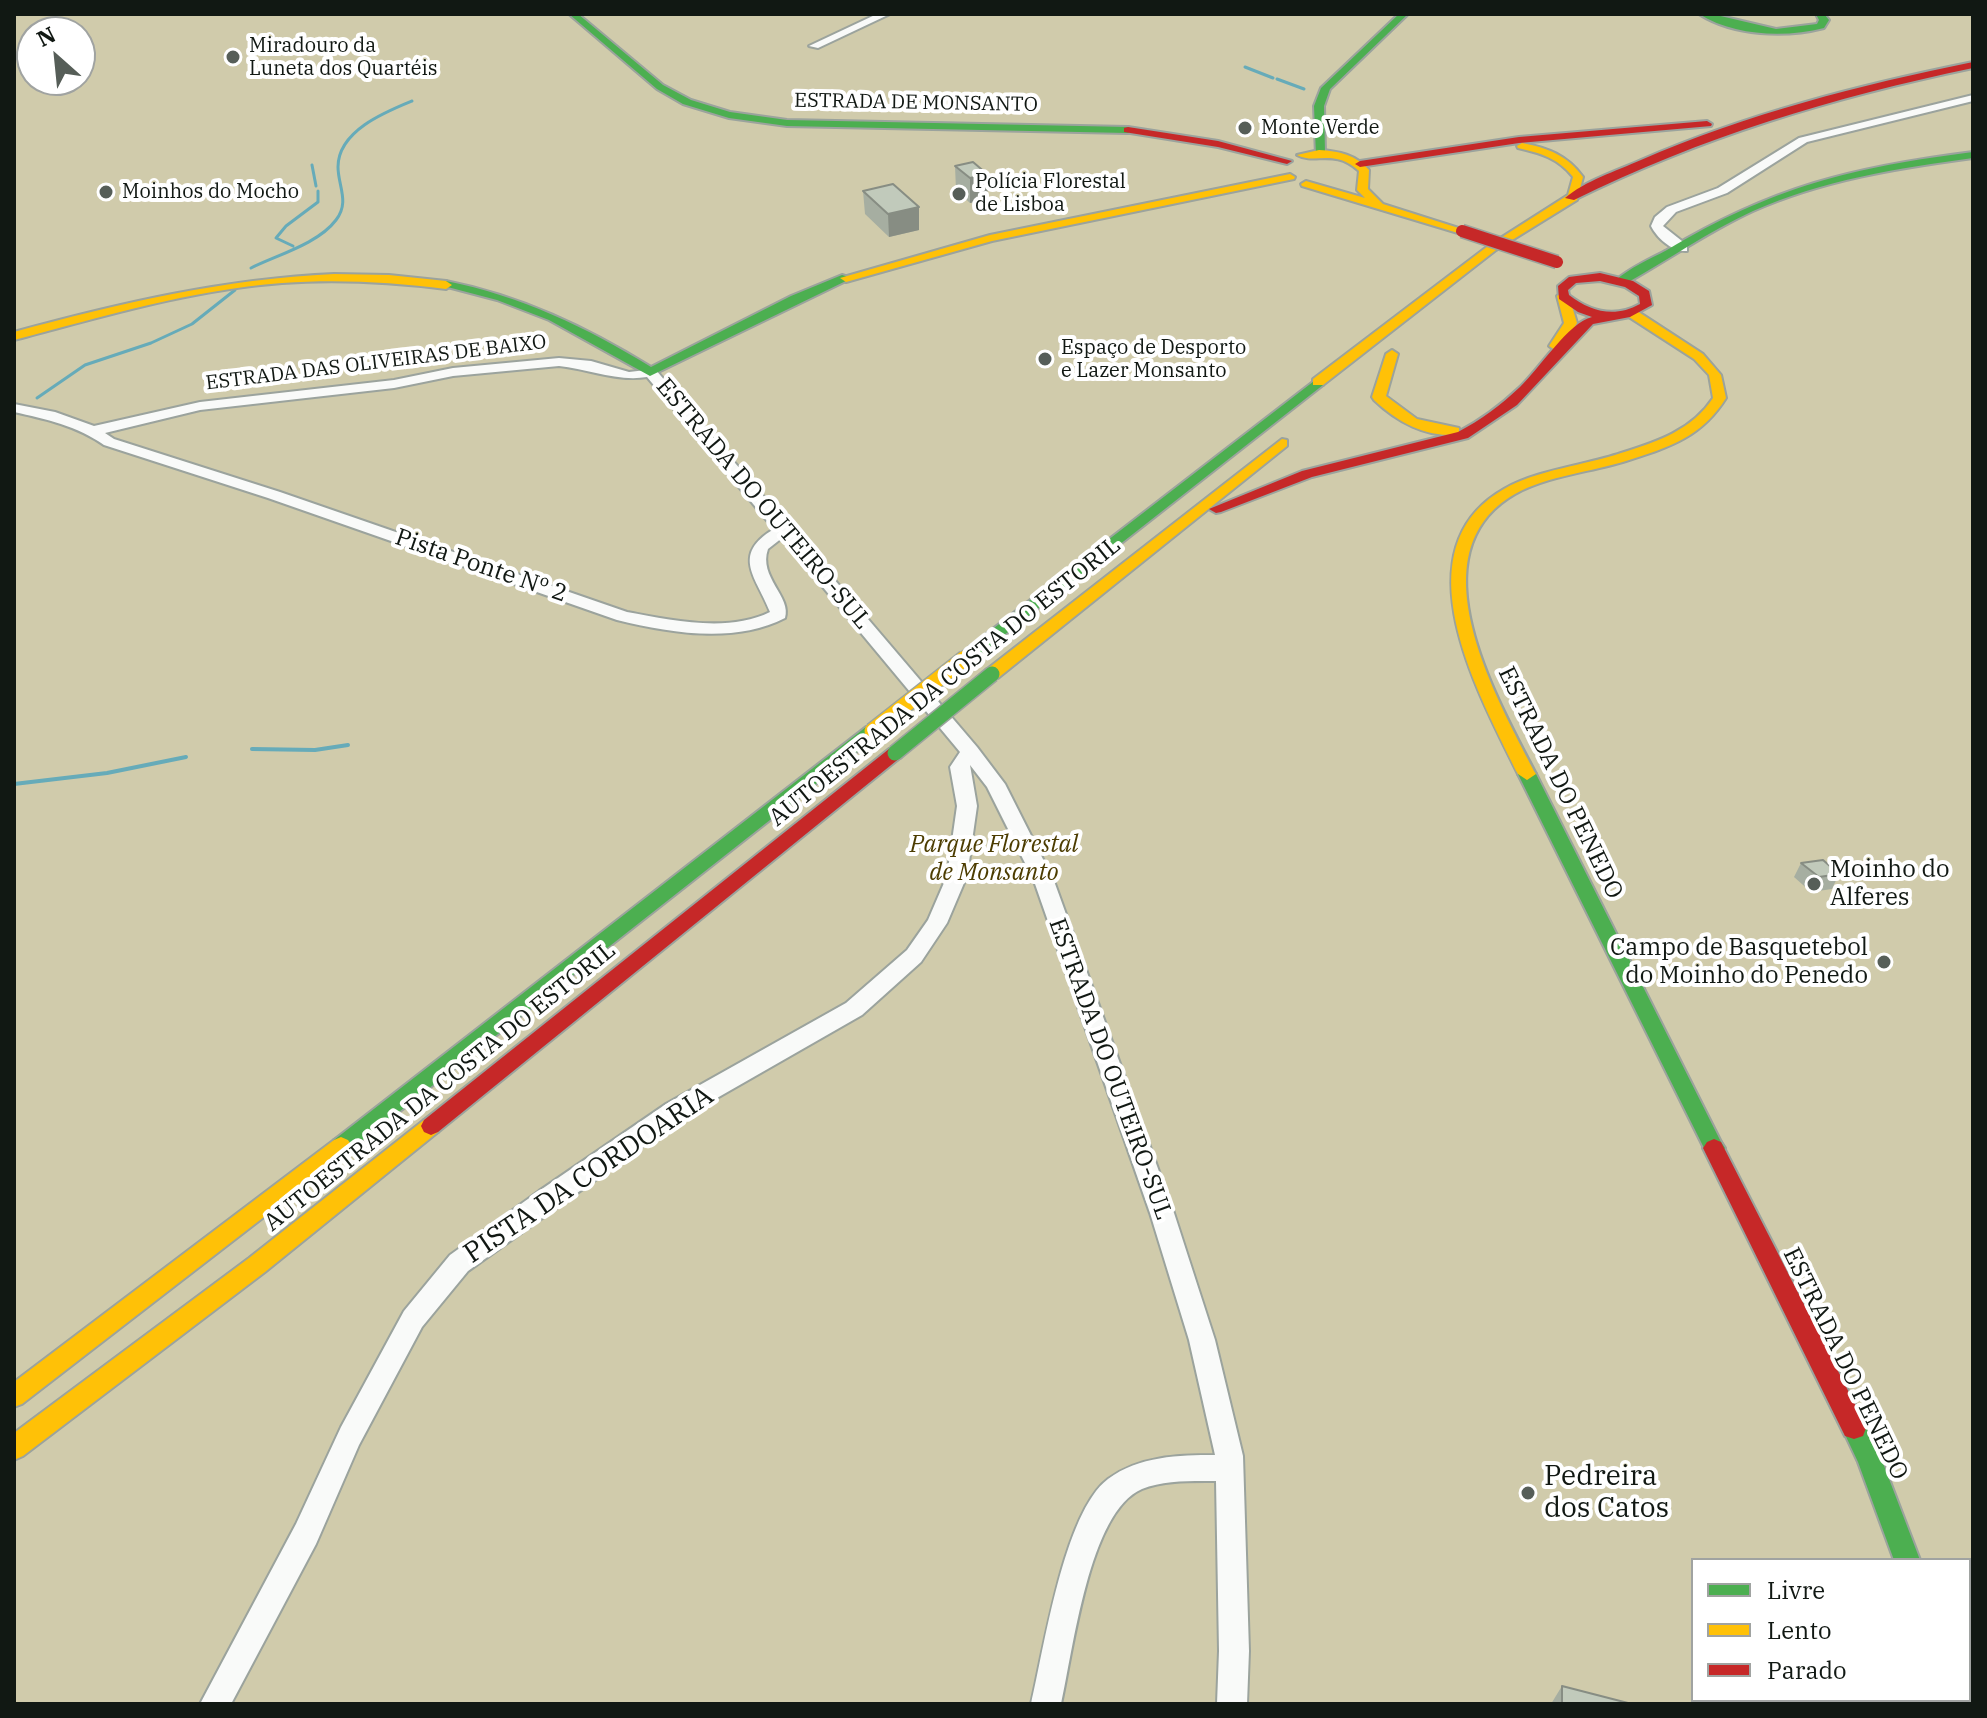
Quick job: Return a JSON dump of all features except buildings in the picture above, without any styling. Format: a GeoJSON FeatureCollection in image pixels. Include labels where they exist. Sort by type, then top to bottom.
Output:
{"type":"FeatureCollection","features":[{"type":"Feature","properties":{"kind":"main road","name":"ESTRADA DE MONSANTO"},"geometry":{"type":"LineString","coordinates":[[573,14],[663,89],[689,103],[725,114],[787,123],[1133,130],[1218,144],[1378,204],[1557,262],[1586,277]]}},
{"type":"Feature","properties":{"kind":"main road"},"geometry":{"type":"LineString","coordinates":[[1320,153],[1319,106],[1326,88],[1404,14]]}},
{"type":"Feature","properties":{"kind":"main road"},"geometry":{"type":"LineString","coordinates":[[1703,14],[1757,30],[1789,33],[1821,26],[1824,20],[1820,14]]}},
{"type":"Feature","properties":{"kind":"main road","name":"AUTOESTRADA DA COSTA DO ESTORIL"},"geometry":{"type":"LineString","coordinates":[[14,1396],[377,1119],[1446,282],[1520,228],[1639,165],[1705,138],[1791,108],[1973,65]]}},
{"type":"Feature","properties":{"kind":"main road"},"geometry":{"type":"LineString","coordinates":[[1595,206],[1660,174],[1765,130],[1856,103],[1973,76]]}},
{"type":"Feature","properties":{"kind":"main road"},"geometry":{"type":"LineString","coordinates":[[1378,204],[1362,190],[1361,170],[1343,156],[1320,153],[1300,155],[1294,174],[1336,186],[1353,183],[1361,170],[1481,146],[1548,137],[1679,128],[1791,108]]}},
{"type":"Feature","properties":{"kind":"main road"},"geometry":{"type":"LineString","coordinates":[[1481,146],[1526,147],[1563,158],[1572,165],[1578,177],[1573,198]]}},
{"type":"Feature","properties":{"kind":"main road"},"geometry":{"type":"LineString","coordinates":[[1621,281],[1745,211],[1792,192],[1895,165],[1973,155]]}},
{"type":"Feature","properties":{"kind":"main road","name":"ESTRADA DAS OLIVEIRAS DE BAIXO"},"geometry":{"type":"LineString","coordinates":[[650,372],[683,358],[725,333],[842,279],[990,238],[1294,174]]}},
{"type":"Feature","properties":{"kind":"main road"},"geometry":{"type":"LineString","coordinates":[[1511,261],[1543,238]]}},
{"type":"Feature","properties":{"kind":"main road"},"geometry":{"type":"LineString","coordinates":[[1184,521],[1307,474],[1463,435],[1486,426],[1505,412],[1590,320],[1633,314],[1646,305],[1647,298],[1635,287],[1621,281],[1586,277],[1564,286],[1563,296],[1573,318],[1570,329],[1500,409],[1481,423],[1463,430],[1437,431],[1392,413],[1379,397],[1398,350],[1368,374]]}},
{"type":"Feature","properties":{"kind":"main road"},"geometry":{"type":"LineString","coordinates":[[14,336],[148,300],[227,284],[315,278],[417,281],[494,295],[536,309],[584,330],[650,372]]}},
{"type":"Feature","properties":{"kind":"main road"},"geometry":{"type":"LineString","coordinates":[[1563,296],[1577,308],[1609,316]]}},
{"type":"Feature","properties":{"kind":"main road","name":"ESTRADA DO PENEDO"},"geometry":{"type":"LineString","coordinates":[[1633,314],[1707,363],[1719,382],[1723,397],[1720,411],[1695,431],[1673,440],[1523,486],[1491,503],[1472,521],[1464,543],[1459,589],[1466,634],[1489,697],[1869,1458],[1906,1558]]}},
{"type":"Feature","properties":{"kind":"main road","name":"AUTOESTRADA DA COSTA DO ESTORIL"},"geometry":{"type":"LineString","coordinates":[[14,1448],[257,1265],[1294,433]]}},
{"type":"Feature","properties":{"kind":"street"},"geometry":{"type":"LineString","coordinates":[[814,46],[885,14]]}},
{"type":"Feature","properties":{"kind":"street"},"geometry":{"type":"LineString","coordinates":[[1682,248],[1661,233],[1657,226],[1664,214],[1736,184],[1785,148],[1803,140],[1973,98]]}},
{"type":"Feature","properties":{"kind":"street","name":"ESTRADA DAS OLIVEIRAS DE BAIXO"},"geometry":{"type":"LineString","coordinates":[[93,431],[200,406],[394,384],[453,372],[559,362],[591,365],[629,376],[650,372]]}},
{"type":"Feature","properties":{"kind":"street","name":"ESTRADA DO OUTEIRO-SUL"},"geometry":{"type":"LineString","coordinates":[[650,372],[970,751],[1011,812],[1044,881],[1162,1213],[1202,1340],[1229,1456],[1234,1651],[1232,1704]]}},
{"type":"Feature","properties":{"kind":"street"},"geometry":{"type":"LineString","coordinates":[[14,408],[50,415],[93,431]]}},
{"type":"Feature","properties":{"kind":"street","name":"Pista Ponte Nº 2"},"geometry":{"type":"LineString","coordinates":[[93,431],[109,442],[274,495],[623,616],[653,622],[719,627],[774,618],[779,614],[778,609],[756,568],[757,555],[769,537],[783,531]]}},
{"type":"Feature","properties":{"kind":"street","name":"PISTA DA CORDOARIA"},"geometry":{"type":"LineString","coordinates":[[215,1704],[306,1534],[350,1436],[413,1319],[459,1263],[547,1198],[674,1111],[854,1009],[914,956],[937,923],[957,876],[967,806],[959,767],[970,751]]}},
{"type":"Feature","properties":{"kind":"street"},"geometry":{"type":"LineString","coordinates":[[1046,1704],[1077,1570],[1096,1515],[1106,1498],[1137,1478],[1158,1473],[1229,1468]]}},
{"type":"Feature","properties":{"kind":"green space","name":"Parque Florestal de Monsanto"},"geometry":{"type":"Polygon","coordinates":[[[14,14],[1973,14],[1973,1704],[14,1704],[14,14]]]}},
{"type":"Feature","properties":{"kind":"waterway"},"geometry":{"type":"LineString","coordinates":[[1245,67],[1273,78]]}},
{"type":"Feature","properties":{"kind":"waterway"},"geometry":{"type":"LineString","coordinates":[[1277,79],[1304,89]]}},
{"type":"Feature","properties":{"kind":"waterway"},"geometry":{"type":"LineString","coordinates":[[251,268],[319,236],[336,220],[342,207],[338,167],[346,143],[365,125],[412,101]]}},
{"type":"Feature","properties":{"kind":"waterway"},"geometry":{"type":"LineString","coordinates":[[312,165],[316,186]]}},
{"type":"Feature","properties":{"kind":"waterway"},"geometry":{"type":"LineString","coordinates":[[293,246],[276,238],[286,226],[318,202],[318,191]]}},
{"type":"Feature","properties":{"kind":"waterway"},"geometry":{"type":"LineString","coordinates":[[37,398],[85,365],[151,343],[192,324],[235,290]]}},
{"type":"Feature","properties":{"kind":"waterway"},"geometry":{"type":"LineString","coordinates":[[252,749],[315,750],[348,745]]}},
{"type":"Feature","properties":{"kind":"waterway"},"geometry":{"type":"LineString","coordinates":[[14,784],[107,773],[186,757]]}},
{"type":"Feature","properties":{"kind":"traffic: fast"},"geometry":{"type":"LineString","coordinates":[[573,14],[660,87],[687,102],[729,115],[787,123],[1128,130]]}},
{"type":"Feature","properties":{"kind":"traffic: fast"},"geometry":{"type":"LineString","coordinates":[[1320,153],[1319,106],[1326,88],[1404,14]]}},
{"type":"Feature","properties":{"kind":"traffic: fast"},"geometry":{"type":"LineString","coordinates":[[1703,14],[1776,32],[1821,26],[1824,20],[1820,14]]}},
{"type":"Feature","properties":{"kind":"traffic: fast"},"geometry":{"type":"LineString","coordinates":[[1621,281],[1749,209],[1803,188],[1858,173],[1973,155]]}},
{"type":"Feature","properties":{"kind":"traffic: fast"},"geometry":{"type":"LineString","coordinates":[[446,285],[528,307],[578,330],[650,372],[796,298],[846,278]]}},
{"type":"Feature","properties":{"kind":"traffic: fast"},"geometry":{"type":"LineString","coordinates":[[965,658],[1318,382]]}},
{"type":"Feature","properties":{"kind":"traffic: fast"},"geometry":{"type":"LineString","coordinates":[[895,753],[992,674]]}},
{"type":"Feature","properties":{"kind":"traffic: fast"},"geometry":{"type":"LineString","coordinates":[[341,1146],[872,731]]}},
{"type":"Feature","properties":{"kind":"traffic: fast"},"geometry":{"type":"LineString","coordinates":[[1527,774],[1714,1148]]}},
{"type":"Feature","properties":{"kind":"traffic: fast"},"geometry":{"type":"LineString","coordinates":[[1854,1428],[1869,1458],[1906,1558]]}},
{"type":"Feature","properties":{"kind":"traffic: slow"},"geometry":{"type":"LineString","coordinates":[[1522,146],[1554,155],[1573,170],[1578,177],[1573,198]]}},
{"type":"Feature","properties":{"kind":"traffic: slow"},"geometry":{"type":"LineString","coordinates":[[1302,155],[1335,155],[1357,164],[1364,170],[1362,190],[1378,204]]}},
{"type":"Feature","properties":{"kind":"traffic: slow"},"geometry":{"type":"LineString","coordinates":[[846,278],[990,238],[1290,177]]}},
{"type":"Feature","properties":{"kind":"traffic: slow"},"geometry":{"type":"LineString","coordinates":[[1306,184],[1462,231]]}},
{"type":"Feature","properties":{"kind":"traffic: slow"},"geometry":{"type":"LineString","coordinates":[[1318,382],[1492,248],[1570,198]]}},
{"type":"Feature","properties":{"kind":"traffic: slow"},"geometry":{"type":"LineString","coordinates":[[14,336],[122,307],[227,286],[334,277],[446,285]]}},
{"type":"Feature","properties":{"kind":"traffic: slow"},"geometry":{"type":"LineString","coordinates":[[1555,346],[1571,323],[1563,296]]}},
{"type":"Feature","properties":{"kind":"traffic: slow"},"geometry":{"type":"LineString","coordinates":[[1527,774],[1485,689],[1473,657],[1459,593],[1460,562],[1477,519],[1509,492],[1646,450],[1680,436],[1707,419],[1720,398],[1715,375],[1708,365],[1689,348],[1633,314]]}},
{"type":"Feature","properties":{"kind":"traffic: slow"},"geometry":{"type":"LineString","coordinates":[[1392,354],[1379,397],[1413,422],[1454,431]]}},
{"type":"Feature","properties":{"kind":"traffic: slow"},"geometry":{"type":"LineString","coordinates":[[992,674],[1282,443]]}},
{"type":"Feature","properties":{"kind":"traffic: slow"},"geometry":{"type":"LineString","coordinates":[[872,731],[965,658]]}},
{"type":"Feature","properties":{"kind":"traffic: slow"},"geometry":{"type":"LineString","coordinates":[[14,1448],[257,1265],[431,1126]]}},
{"type":"Feature","properties":{"kind":"traffic: slow"},"geometry":{"type":"LineString","coordinates":[[14,1396],[341,1146]]}},
{"type":"Feature","properties":{"kind":"traffic: jam"},"geometry":{"type":"LineString","coordinates":[[1570,198],[1667,153],[1767,116],[1869,88],[1973,65]]}},
{"type":"Feature","properties":{"kind":"traffic: jam"},"geometry":{"type":"LineString","coordinates":[[1360,164],[1519,140],[1707,124]]}},
{"type":"Feature","properties":{"kind":"traffic: jam"},"geometry":{"type":"LineString","coordinates":[[1128,130],[1218,144],[1287,161]]}},
{"type":"Feature","properties":{"kind":"traffic: jam"},"geometry":{"type":"LineString","coordinates":[[1462,231],[1557,262]]}},
{"type":"Feature","properties":{"kind":"traffic: jam"},"geometry":{"type":"LineString","coordinates":[[1600,277],[1629,284],[1645,294],[1646,305],[1625,315],[1603,316],[1582,309],[1563,296],[1562,289],[1573,280],[1600,277]]}},
{"type":"Feature","properties":{"kind":"traffic: jam"},"geometry":{"type":"LineString","coordinates":[[1216,509],[1307,474],[1463,435],[1512,402],[1579,329],[1589,321],[1609,316]]}},
{"type":"Feature","properties":{"kind":"traffic: jam"},"geometry":{"type":"LineString","coordinates":[[431,1126],[895,753]]}},
{"type":"Feature","properties":{"kind":"traffic: jam"},"geometry":{"type":"LineString","coordinates":[[1714,1148],[1854,1428]]}},
{"type":"Feature","properties":{"kind":"place","name":"Miradouro da Luneta dos Quartéis"},"geometry":{"type":"Point","coordinates":[233,57]}},
{"type":"Feature","properties":{"kind":"place","name":"Monte Verde"},"geometry":{"type":"Point","coordinates":[1245,128]}},
{"type":"Feature","properties":{"kind":"place","name":"Moinhos do Mocho"},"geometry":{"type":"Point","coordinates":[106,192]}},
{"type":"Feature","properties":{"kind":"place","name":"Polícia Florestal de Lisboa"},"geometry":{"type":"Point","coordinates":[959,194]}},
{"type":"Feature","properties":{"kind":"place","name":"Espaço de Desporto e Lazer Monsanto"},"geometry":{"type":"Point","coordinates":[1045,359]}},
{"type":"Feature","properties":{"kind":"place","name":"Moinho do Alferes"},"geometry":{"type":"Point","coordinates":[1814,884]}},
{"type":"Feature","properties":{"kind":"place","name":"Campo de Basquetebol do Moinho do Penedo"},"geometry":{"type":"Point","coordinates":[1884,962]}},
{"type":"Feature","properties":{"kind":"place","name":"Pedreira dos Catos"},"geometry":{"type":"Point","coordinates":[1528,1493]}}]}
